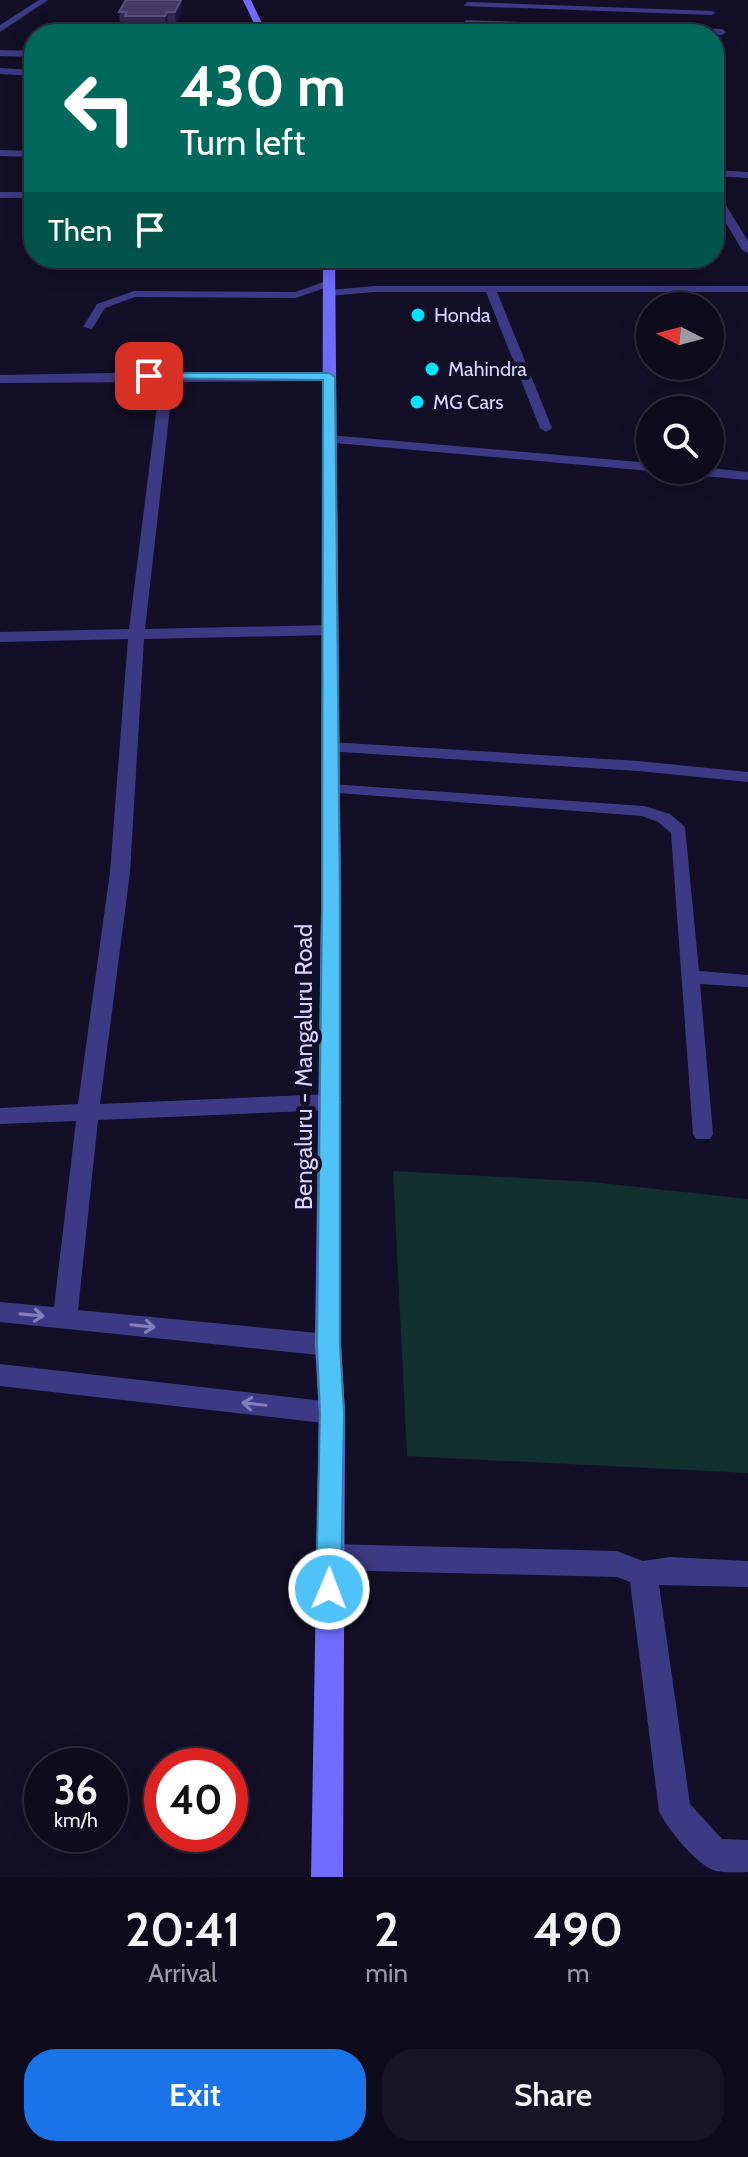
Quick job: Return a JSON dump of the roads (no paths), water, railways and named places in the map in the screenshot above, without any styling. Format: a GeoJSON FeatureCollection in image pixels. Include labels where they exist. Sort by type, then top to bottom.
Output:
{"type":"FeatureCollection","features":[{"type":"Feature","properties":{"kind":"street"},"geometry":{"type":"LineString","coordinates":[[0,29],[44,0]]}},
{"type":"Feature","properties":{"kind":"street"},"geometry":{"type":"LineString","coordinates":[[247,0],[258,24]]}},
{"type":"Feature","properties":{"kind":"street"},"geometry":{"type":"LineString","coordinates":[[517,24],[466,22],[468,2],[712,13]]}},
{"type":"Feature","properties":{"kind":"street"},"geometry":{"type":"LineString","coordinates":[[0,53],[24,54]]}},
{"type":"Feature","properties":{"kind":"street"},"geometry":{"type":"LineString","coordinates":[[0,71],[24,72]]}},
{"type":"Feature","properties":{"kind":"street"},"geometry":{"type":"LineString","coordinates":[[724,174],[748,175]]}},
{"type":"Feature","properties":{"kind":"street"},"geometry":{"type":"LineString","coordinates":[[724,210],[748,250]]}},
{"type":"Feature","properties":{"kind":"street","name":"Bengaluru - Mangaluru Road"},"geometry":{"type":"LineString","coordinates":[[327,1877],[332,1413],[328,1345],[331,1102],[329,268]]}},
{"type":"Feature","properties":{"kind":"street"},"geometry":{"type":"LineString","coordinates":[[65,1318],[120,872],[136,635],[167,376]]}},
{"type":"Feature","properties":{"kind":"street"},"geometry":{"type":"LineString","coordinates":[[0,379],[329,377]]}},
{"type":"Feature","properties":{"kind":"street"},"geometry":{"type":"LineString","coordinates":[[329,439],[636,466]]}},
{"type":"Feature","properties":{"kind":"street"},"geometry":{"type":"LineString","coordinates":[[724,474],[748,476]]}},
{"type":"Feature","properties":{"kind":"street"},"geometry":{"type":"LineString","coordinates":[[0,637],[330,630]]}},
{"type":"Feature","properties":{"kind":"street"},"geometry":{"type":"LineString","coordinates":[[331,747],[638,766],[748,777]]}},
{"type":"Feature","properties":{"kind":"street"},"geometry":{"type":"LineString","coordinates":[[0,1116],[331,1102]]}},
{"type":"Feature","properties":{"kind":"street"},"geometry":{"type":"LineString","coordinates":[[0,1312],[328,1345]]}},
{"type":"Feature","properties":{"kind":"street"},"geometry":{"type":"LineString","coordinates":[[0,1375],[332,1413]]}},
{"type":"Feature","properties":{"kind":"street"},"geometry":{"type":"LineString","coordinates":[[329,1557],[617,1564],[643,1574],[670,1570],[748,1574]]}},
{"type":"Feature","properties":{"kind":"street"},"geometry":{"type":"LineString","coordinates":[[643,1574],[675,1811],[715,1855],[748,1856]]}},
{"type":"Feature","properties":{"kind":"lane"},"geometry":{"type":"LineString","coordinates":[[0,153],[24,154]]}},
{"type":"Feature","properties":{"kind":"lane"},"geometry":{"type":"LineString","coordinates":[[0,195],[24,195]]}},
{"type":"Feature","properties":{"kind":"lane"},"geometry":{"type":"LineString","coordinates":[[88,327],[101,306],[134,294],[296,295],[329,288],[491,291],[748,289]]}},
{"type":"Feature","properties":{"kind":"lane"},"geometry":{"type":"LineString","coordinates":[[491,291],[546,428]]}},
{"type":"Feature","properties":{"kind":"lane"},"geometry":{"type":"LineString","coordinates":[[331,789],[644,811],[664,818],[679,831],[703,1134]]}},
{"type":"Feature","properties":{"kind":"lane"},"geometry":{"type":"LineString","coordinates":[[691,977],[748,981]]}},
{"type":"Feature","properties":{"kind":"place","name":"Honda"},"geometry":{"type":"Point","coordinates":[418,315]}},
{"type":"Feature","properties":{"kind":"place","name":"Mahindra"},"geometry":{"type":"Point","coordinates":[432,369]}},
{"type":"Feature","properties":{"kind":"place","name":"MG Cars"},"geometry":{"type":"Point","coordinates":[417,402]}}]}
